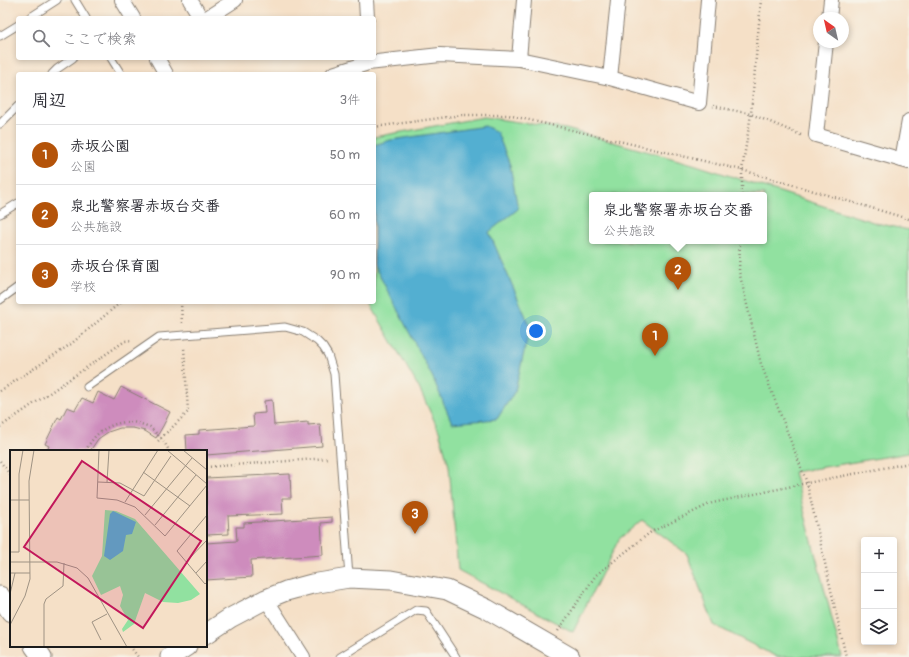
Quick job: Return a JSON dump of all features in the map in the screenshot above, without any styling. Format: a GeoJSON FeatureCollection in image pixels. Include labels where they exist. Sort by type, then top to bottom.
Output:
{"type":"FeatureCollection","features":[{"type":"Feature","properties":{"kind":"street"},"geometry":{"type":"LineString","coordinates":[[122,0],[132,16]]}},
{"type":"Feature","properties":{"kind":"street"},"geometry":{"type":"LineString","coordinates":[[190,0],[200,16]]}},
{"type":"Feature","properties":{"kind":"street"},"geometry":{"type":"LineString","coordinates":[[210,16],[235,0]]}},
{"type":"Feature","properties":{"kind":"street"},"geometry":{"type":"LineString","coordinates":[[366,0],[367,16]]}},
{"type":"Feature","properties":{"kind":"street"},"geometry":{"type":"LineString","coordinates":[[519,59],[524,0]]}},
{"type":"Feature","properties":{"kind":"street"},"geometry":{"type":"LineString","coordinates":[[610,78],[618,0]]}},
{"type":"Feature","properties":{"kind":"street"},"geometry":{"type":"LineString","coordinates":[[338,72],[368,61],[440,55],[519,59],[610,78],[699,103],[708,0]]}},
{"type":"Feature","properties":{"kind":"street"},"geometry":{"type":"LineString","coordinates":[[830,12],[831,0]]}},
{"type":"Feature","properties":{"kind":"street"},"geometry":{"type":"LineString","coordinates":[[825,48],[816,135],[906,161],[909,121]]}},
{"type":"Feature","properties":{"kind":"street"},"geometry":{"type":"LineString","coordinates":[[158,60],[165,72]]}},
{"type":"Feature","properties":{"kind":"street"},"geometry":{"type":"LineString","coordinates":[[207,633],[230,618],[266,599],[286,591],[312,584],[349,578],[390,580],[447,590],[570,657]]}},
{"type":"Feature","properties":{"kind":"street"},"geometry":{"type":"LineString","coordinates":[[0,596],[10,611]]}},
{"type":"Feature","properties":{"kind":"street"},"geometry":{"type":"LineString","coordinates":[[266,599],[303,657]]}},
{"type":"Feature","properties":{"kind":"street"},"geometry":{"type":"LineString","coordinates":[[35,647],[42,657]]}},
{"type":"Feature","properties":{"kind":"street"},"geometry":{"type":"LineString","coordinates":[[170,657],[185,647]]}},
{"type":"Feature","properties":{"kind":"lane"},"geometry":{"type":"LineString","coordinates":[[32,16],[57,0]]}},
{"type":"Feature","properties":{"kind":"lane"},"geometry":{"type":"LineString","coordinates":[[75,0],[85,16]]}},
{"type":"Feature","properties":{"kind":"lane"},"geometry":{"type":"LineString","coordinates":[[0,36],[16,26]]}},
{"type":"Feature","properties":{"kind":"lane"},"geometry":{"type":"LineString","coordinates":[[54,72],[70,60]]}},
{"type":"Feature","properties":{"kind":"lane"},"geometry":{"type":"LineString","coordinates":[[112,60],[120,72]]}},
{"type":"Feature","properties":{"kind":"lane"},"geometry":{"type":"LineString","coordinates":[[0,124],[16,108]]}},
{"type":"Feature","properties":{"kind":"lane"},"geometry":{"type":"LineString","coordinates":[[0,214],[16,204]]}},
{"type":"Feature","properties":{"kind":"lane"},"geometry":{"type":"LineString","coordinates":[[0,300],[16,288]]}},
{"type":"Feature","properties":{"kind":"lane"},"geometry":{"type":"LineString","coordinates":[[87,387],[159,337],[285,327],[303,332],[317,341],[328,355],[334,374],[349,578]]}},
{"type":"Feature","properties":{"kind":"lane"},"geometry":{"type":"LineString","coordinates":[[340,657],[416,610],[426,612],[456,657]]}},
{"type":"Feature","properties":{"kind":"path"},"geometry":{"type":"LineString","coordinates":[[742,192],[742,170],[751,114],[761,0]]}},
{"type":"Feature","properties":{"kind":"path"},"geometry":{"type":"LineString","coordinates":[[699,103],[751,114],[810,138],[816,135]]}},
{"type":"Feature","properties":{"kind":"path"},"geometry":{"type":"LineString","coordinates":[[376,128],[462,115],[508,115],[742,170],[909,219]]}},
{"type":"Feature","properties":{"kind":"path"},"geometry":{"type":"LineString","coordinates":[[740,244],[740,271],[761,364],[807,483],[846,657]]}},
{"type":"Feature","properties":{"kind":"path"},"geometry":{"type":"LineString","coordinates":[[0,391],[71,344],[119,304]]}},
{"type":"Feature","properties":{"kind":"path"},"geometry":{"type":"LineString","coordinates":[[158,441],[188,412],[181,304]]}},
{"type":"Feature","properties":{"kind":"path"},"geometry":{"type":"LineString","coordinates":[[0,427],[125,341],[159,337]]}},
{"type":"Feature","properties":{"kind":"path"},"geometry":{"type":"LineString","coordinates":[[86,450],[88,445],[97,434],[109,426],[122,422],[136,422],[149,427],[162,438],[169,450]]}},
{"type":"Feature","properties":{"kind":"path"},"geometry":{"type":"LineString","coordinates":[[207,466],[340,457]]}},
{"type":"Feature","properties":{"kind":"path"},"geometry":{"type":"LineString","coordinates":[[0,461],[10,475]]}},
{"type":"Feature","properties":{"kind":"path"},"geometry":{"type":"LineString","coordinates":[[548,645],[596,575],[651,532],[712,503],[909,463]]}},
{"type":"Feature","properties":{"kind":"path"},"geometry":{"type":"LineString","coordinates":[[131,647],[138,657]]}},
{"type":"Feature","properties":{"kind":"green space"},"geometry":{"type":"Polygon","coordinates":[[[484,117],[566,129],[693,164],[876,223],[909,230],[909,453],[794,472],[842,657],[777,657],[714,625],[687,554],[642,520],[619,539],[573,632],[458,570],[449,466],[439,431],[419,388],[370,304],[376,304],[376,137],[484,117]]]}},
{"type":"Feature","properties":{"kind":"water"},"geometry":{"type":"Polygon","coordinates":[[[485,126],[497,132],[510,165],[518,209],[489,232],[530,326],[515,391],[497,419],[452,423],[433,378],[376,269],[376,144],[391,140],[485,126]]]}},
{"type":"Feature","properties":{"kind":"building"},"geometry":{"type":"Polygon","coordinates":[[[121,387],[170,412],[156,438],[145,431],[133,428],[120,428],[108,432],[98,439],[91,450],[47,450],[49,446],[45,444],[58,417],[61,419],[67,407],[75,410],[82,398],[93,403],[98,392],[114,400],[121,387]]]}},
{"type":"Feature","properties":{"kind":"building"},"geometry":{"type":"Polygon","coordinates":[[[272,400],[274,425],[308,422],[308,425],[320,424],[322,446],[207,455],[207,450],[187,450],[186,435],[199,434],[199,430],[254,426],[253,414],[265,413],[264,401],[272,400]]]}},
{"type":"Feature","properties":{"kind":"building"},"geometry":{"type":"Polygon","coordinates":[[[290,474],[291,498],[282,498],[283,514],[228,516],[229,534],[207,535],[207,478],[290,474]]]}},
{"type":"Feature","properties":{"kind":"building"},"geometry":{"type":"Polygon","coordinates":[[[332,517],[332,522],[321,523],[323,555],[251,560],[252,577],[207,580],[207,543],[237,541],[236,527],[244,527],[244,523],[332,517]]]}},
{"type":"Feature","properties":{"kind":"place","name":"泉北警察署赤坂台交番"},"geometry":{"type":"Point","coordinates":[678,290]}},
{"type":"Feature","properties":{"kind":"place","name":"赤坂公園"},"geometry":{"type":"Point","coordinates":[655,356]}},
{"type":"Feature","properties":{"kind":"place","name":"赤坂台保育園"},"geometry":{"type":"Point","coordinates":[415,534]}}]}
